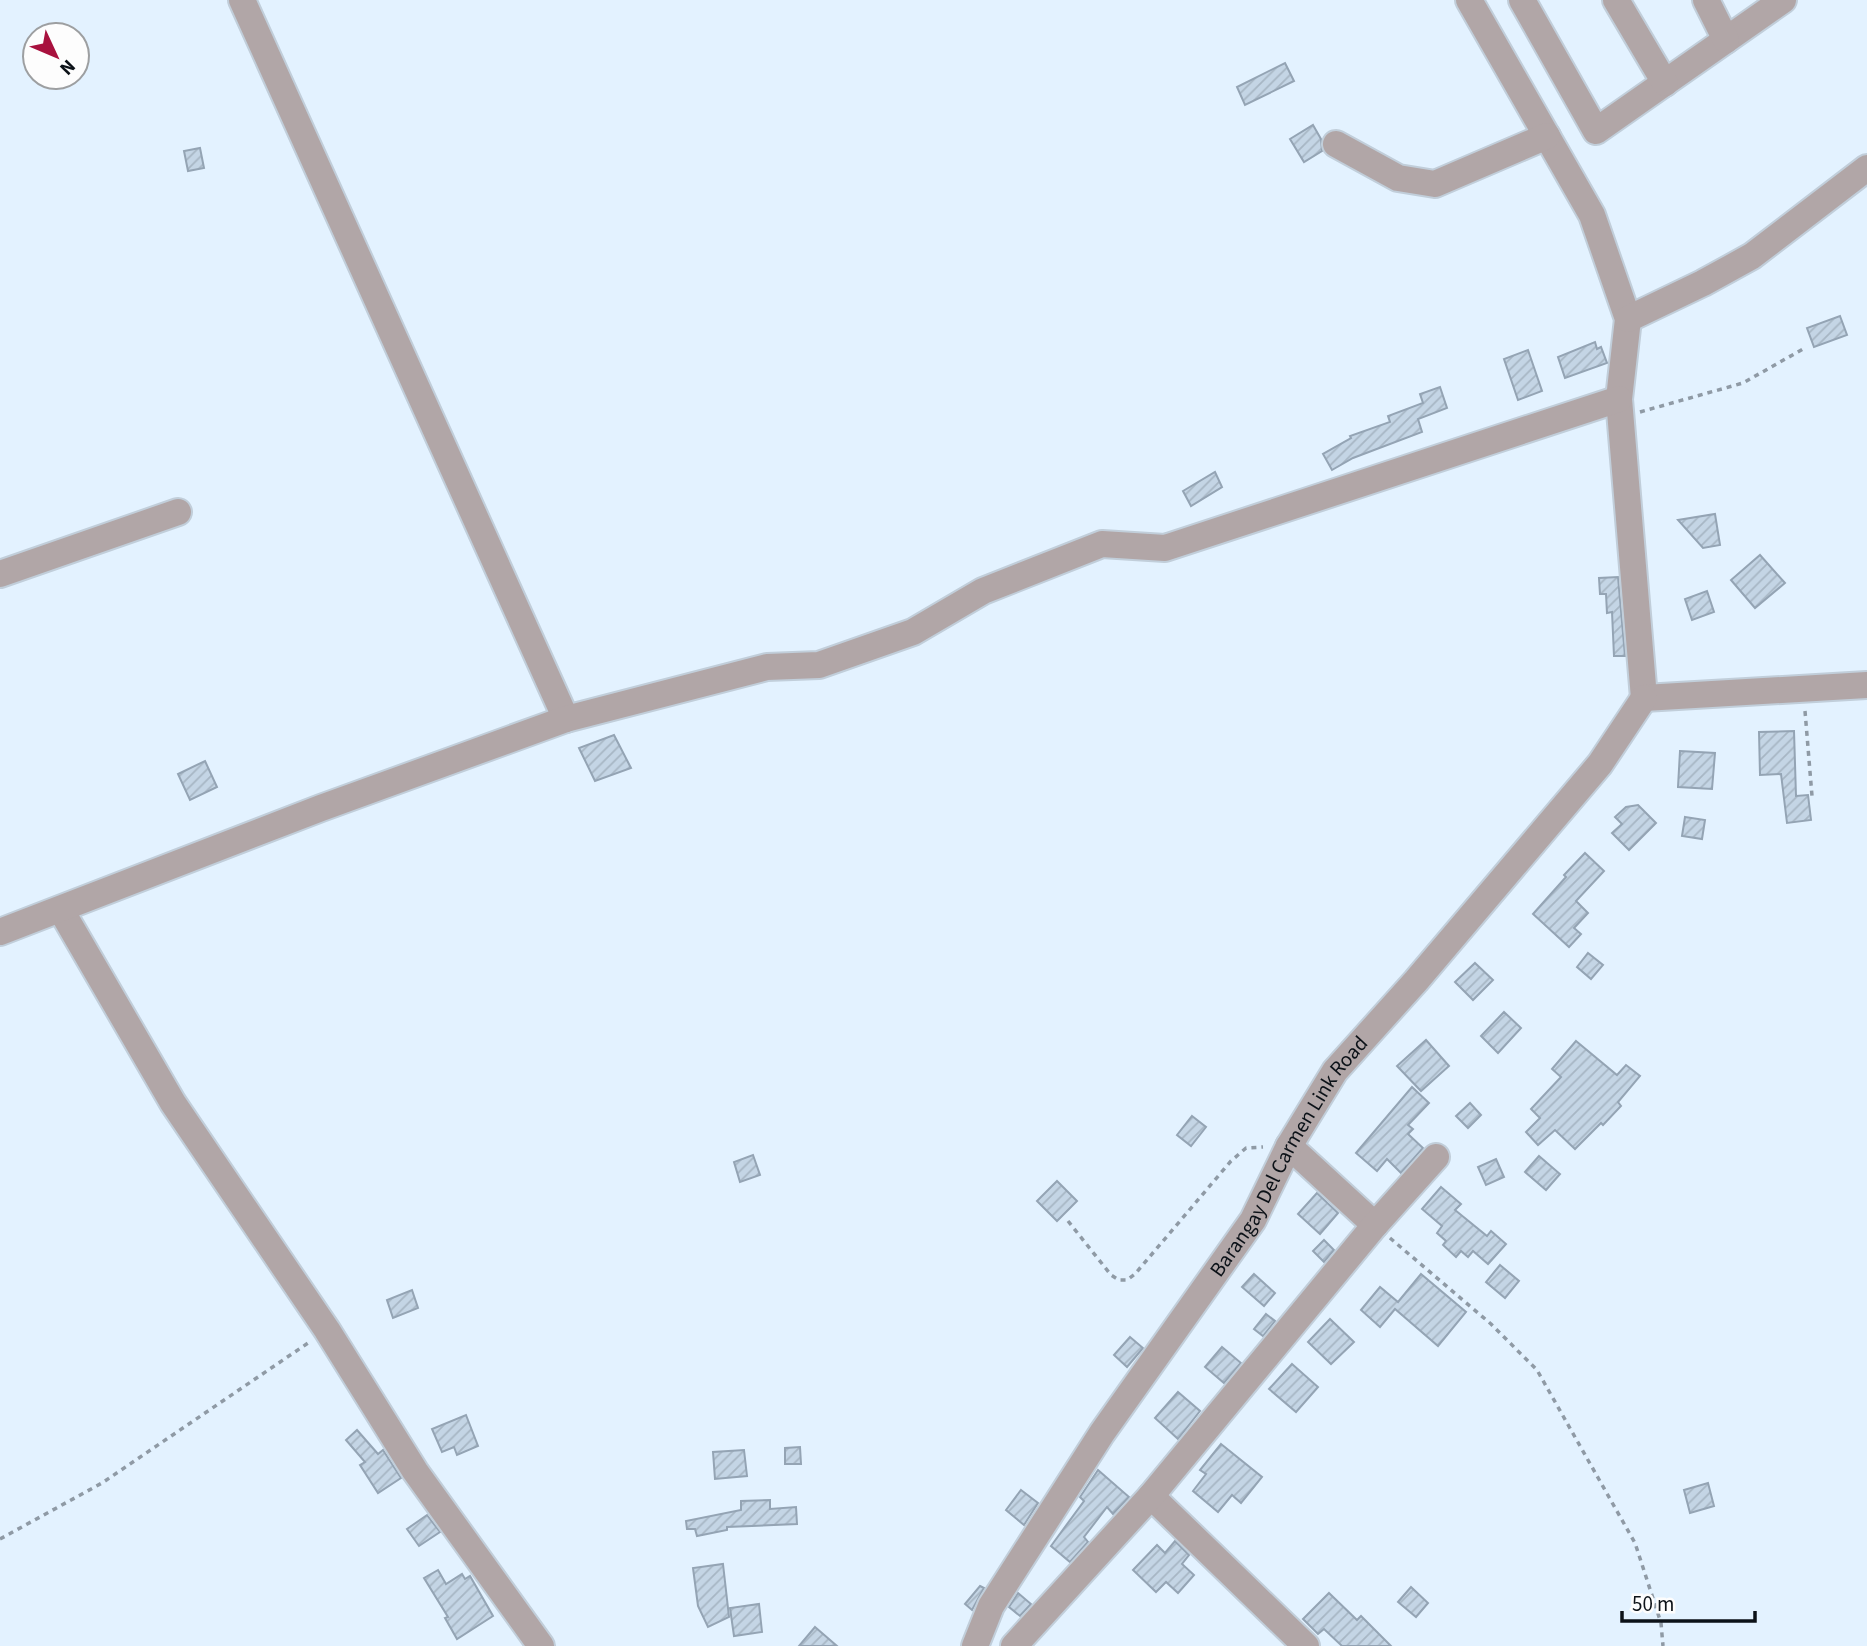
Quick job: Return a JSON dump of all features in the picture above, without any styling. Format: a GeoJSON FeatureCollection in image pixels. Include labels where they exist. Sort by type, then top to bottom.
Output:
{"type":"FeatureCollection","features":[{"type":"Feature","properties":{"kind":"street"},"geometry":{"type":"LineString","coordinates":[[242,0],[566,719]]}},
{"type":"Feature","properties":{"kind":"street"},"geometry":{"type":"LineString","coordinates":[[1469,0],[1592,215],[1628,319],[1620,408],[1644,698],[1867,685]]}},
{"type":"Feature","properties":{"kind":"street"},"geometry":{"type":"LineString","coordinates":[[1522,0],[1595,131],[1783,0]]}},
{"type":"Feature","properties":{"kind":"street"},"geometry":{"type":"LineString","coordinates":[[1616,0],[1665,83]]}},
{"type":"Feature","properties":{"kind":"street"},"geometry":{"type":"LineString","coordinates":[[1706,0],[1726,40]]}},
{"type":"Feature","properties":{"kind":"street"},"geometry":{"type":"LineString","coordinates":[[1336,144],[1398,178],[1435,184],[1547,136]]}},
{"type":"Feature","properties":{"kind":"street"},"geometry":{"type":"LineString","coordinates":[[1628,319],[1752,256],[1867,168]]}},
{"type":"Feature","properties":{"kind":"street"},"geometry":{"type":"LineString","coordinates":[[0,932],[321,808],[566,719],[767,667],[819,665],[913,632],[983,590],[1102,544],[1165,548],[1620,408]]}},
{"type":"Feature","properties":{"kind":"street"},"geometry":{"type":"LineString","coordinates":[[0,574],[178,512]]}},
{"type":"Feature","properties":{"kind":"street","name":"Barangay Del Carmen Link Road"},"geometry":{"type":"LineString","coordinates":[[975,1646],[991,1606],[1102,1433],[1253,1220],[1289,1146],[1335,1071],[1416,981],[1600,764],[1644,698]]}},
{"type":"Feature","properties":{"kind":"street"},"geometry":{"type":"LineString","coordinates":[[61,910],[173,1103],[327,1330],[415,1471],[541,1646]]}},
{"type":"Feature","properties":{"kind":"street"},"geometry":{"type":"LineString","coordinates":[[1289,1146],[1375,1225]]}},
{"type":"Feature","properties":{"kind":"street"},"geometry":{"type":"LineString","coordinates":[[1014,1646],[1150,1496],[1375,1225],[1436,1157]]}},
{"type":"Feature","properties":{"kind":"street"},"geometry":{"type":"LineString","coordinates":[[1150,1496],[1306,1646]]}},
{"type":"Feature","properties":{"kind":"path"},"geometry":{"type":"LineString","coordinates":[[1620,408],[1743,383],[1803,349]]}},
{"type":"Feature","properties":{"kind":"path"},"geometry":{"type":"LineString","coordinates":[[1802,688],[1812,796]]}},
{"type":"Feature","properties":{"kind":"path"},"geometry":{"type":"LineString","coordinates":[[1068,1221],[1111,1275],[1119,1280],[1127,1280],[1231,1161],[1246,1148],[1289,1146]]}},
{"type":"Feature","properties":{"kind":"path"},"geometry":{"type":"LineString","coordinates":[[1375,1225],[1491,1324],[1536,1370],[1635,1543],[1661,1623],[1663,1646]]}},
{"type":"Feature","properties":{"kind":"path"},"geometry":{"type":"LineString","coordinates":[[0,1539],[102,1483],[327,1330]]}},
{"type":"Feature","properties":{"kind":"building"},"geometry":{"type":"Polygon","coordinates":[[[1285,63],[1294,81],[1245,105],[1237,87],[1285,63]]]}},
{"type":"Feature","properties":{"kind":"building"},"geometry":{"type":"Polygon","coordinates":[[[1313,125],[1321,139],[1322,151],[1304,162],[1290,139],[1313,125]]]}},
{"type":"Feature","properties":{"kind":"building"},"geometry":{"type":"Polygon","coordinates":[[[200,148],[204,168],[188,171],[184,151],[200,148]]]}},
{"type":"Feature","properties":{"kind":"building"},"geometry":{"type":"Polygon","coordinates":[[[1840,316],[1847,335],[1814,347],[1807,328],[1840,316]]]}},
{"type":"Feature","properties":{"kind":"building"},"geometry":{"type":"Polygon","coordinates":[[[1595,342],[1597,349],[1601,347],[1607,363],[1565,378],[1558,357],[1595,342]]]}},
{"type":"Feature","properties":{"kind":"building"},"geometry":{"type":"Polygon","coordinates":[[[1528,350],[1542,391],[1518,400],[1504,359],[1528,350]]]}},
{"type":"Feature","properties":{"kind":"building"},"geometry":{"type":"Polygon","coordinates":[[[1440,387],[1447,408],[1418,419],[1422,432],[1353,458],[1332,470],[1323,454],[1351,438],[1350,436],[1390,422],[1388,416],[1423,403],[1420,394],[1440,387]]]}},
{"type":"Feature","properties":{"kind":"building"},"geometry":{"type":"Polygon","coordinates":[[[1215,472],[1222,487],[1191,506],[1183,491],[1215,472]]]}},
{"type":"Feature","properties":{"kind":"building"},"geometry":{"type":"Polygon","coordinates":[[[1715,514],[1720,545],[1703,548],[1678,520],[1715,514]]]}},
{"type":"Feature","properties":{"kind":"building"},"geometry":{"type":"Polygon","coordinates":[[[1760,555],[1785,583],[1755,608],[1731,580],[1760,555]]]}},
{"type":"Feature","properties":{"kind":"building"},"geometry":{"type":"Polygon","coordinates":[[[1618,577],[1625,656],[1614,656],[1612,612],[1607,613],[1606,594],[1600,594],[1599,578],[1618,577]]]}},
{"type":"Feature","properties":{"kind":"building"},"geometry":{"type":"Polygon","coordinates":[[[1707,591],[1714,612],[1692,620],[1685,599],[1707,591]]]}},
{"type":"Feature","properties":{"kind":"building"},"geometry":{"type":"Polygon","coordinates":[[[1794,731],[1796,796],[1808,795],[1811,820],[1787,823],[1781,774],[1760,775],[1759,732],[1794,731]]]}},
{"type":"Feature","properties":{"kind":"building"},"geometry":{"type":"Polygon","coordinates":[[[614,735],[631,768],[595,781],[579,748],[614,735]]]}},
{"type":"Feature","properties":{"kind":"building"},"geometry":{"type":"Polygon","coordinates":[[[1680,751],[1715,753],[1712,789],[1678,787],[1680,751]]]}},
{"type":"Feature","properties":{"kind":"building"},"geometry":{"type":"Polygon","coordinates":[[[205,761],[217,787],[190,800],[178,774],[205,761]]]}},
{"type":"Feature","properties":{"kind":"building"},"geometry":{"type":"Polygon","coordinates":[[[1638,805],[1656,823],[1629,850],[1612,833],[1622,824],[1615,817],[1626,807],[1638,805]]]}},
{"type":"Feature","properties":{"kind":"building"},"geometry":{"type":"Polygon","coordinates":[[[1685,817],[1705,820],[1702,839],[1682,836],[1685,817]]]}},
{"type":"Feature","properties":{"kind":"building"},"geometry":{"type":"Polygon","coordinates":[[[1585,853],[1604,871],[1576,901],[1588,913],[1574,928],[1581,934],[1569,947],[1533,914],[1585,853]]]}},
{"type":"Feature","properties":{"kind":"building"},"geometry":{"type":"Polygon","coordinates":[[[1588,953],[1603,965],[1591,979],[1577,967],[1588,953]]]}},
{"type":"Feature","properties":{"kind":"building"},"geometry":{"type":"Polygon","coordinates":[[[1475,963],[1493,980],[1473,1000],[1455,982],[1475,963]]]}},
{"type":"Feature","properties":{"kind":"building"},"geometry":{"type":"Polygon","coordinates":[[[1504,1012],[1521,1028],[1498,1053],[1481,1036],[1504,1012]]]}},
{"type":"Feature","properties":{"kind":"building"},"geometry":{"type":"Polygon","coordinates":[[[1426,1040],[1449,1066],[1421,1091],[1397,1066],[1426,1040]]]}},
{"type":"Feature","properties":{"kind":"building"},"geometry":{"type":"Polygon","coordinates":[[[1576,1041],[1617,1075],[1626,1065],[1640,1076],[1618,1102],[1621,1106],[1575,1149],[1555,1130],[1538,1145],[1526,1132],[1540,1118],[1531,1109],[1561,1077],[1552,1069],[1576,1041]]]}},
{"type":"Feature","properties":{"kind":"building"},"geometry":{"type":"Polygon","coordinates":[[[1412,1087],[1429,1103],[1408,1125],[1413,1129],[1408,1134],[1423,1148],[1401,1173],[1387,1159],[1377,1171],[1356,1153],[1412,1087]]]}},
{"type":"Feature","properties":{"kind":"building"},"geometry":{"type":"Polygon","coordinates":[[[1470,1103],[1481,1115],[1468,1128],[1456,1116],[1470,1103]]]}},
{"type":"Feature","properties":{"kind":"building"},"geometry":{"type":"Polygon","coordinates":[[[1192,1116],[1206,1127],[1191,1146],[1177,1135],[1192,1116]]]}},
{"type":"Feature","properties":{"kind":"building"},"geometry":{"type":"Polygon","coordinates":[[[753,1155],[760,1175],[740,1182],[734,1162],[753,1155]]]}},
{"type":"Feature","properties":{"kind":"building"},"geometry":{"type":"Polygon","coordinates":[[[1539,1156],[1560,1174],[1546,1190],[1525,1172],[1539,1156]]]}},
{"type":"Feature","properties":{"kind":"building"},"geometry":{"type":"Polygon","coordinates":[[[1496,1159],[1504,1177],[1486,1185],[1478,1167],[1496,1159]]]}},
{"type":"Feature","properties":{"kind":"building"},"geometry":{"type":"Polygon","coordinates":[[[1057,1181],[1077,1201],[1057,1221],[1037,1201],[1057,1181]]]}},
{"type":"Feature","properties":{"kind":"building"},"geometry":{"type":"Polygon","coordinates":[[[1441,1187],[1461,1204],[1455,1210],[1487,1236],[1491,1231],[1506,1244],[1488,1264],[1473,1251],[1468,1257],[1461,1251],[1456,1257],[1443,1245],[1446,1241],[1437,1233],[1442,1226],[1422,1209],[1441,1187]]]}},
{"type":"Feature","properties":{"kind":"building"},"geometry":{"type":"Polygon","coordinates":[[[1317,1193],[1338,1213],[1320,1234],[1298,1214],[1317,1193]]]}},
{"type":"Feature","properties":{"kind":"building"},"geometry":{"type":"Polygon","coordinates":[[[1324,1240],[1334,1250],[1324,1262],[1313,1251],[1324,1240]]]}},
{"type":"Feature","properties":{"kind":"building"},"geometry":{"type":"Polygon","coordinates":[[[1500,1265],[1519,1281],[1505,1298],[1486,1282],[1500,1265]]]}},
{"type":"Feature","properties":{"kind":"building"},"geometry":{"type":"Polygon","coordinates":[[[1254,1274],[1275,1293],[1264,1306],[1242,1287],[1254,1274]]]}},
{"type":"Feature","properties":{"kind":"building"},"geometry":{"type":"Polygon","coordinates":[[[1421,1274],[1466,1312],[1438,1346],[1395,1309],[1380,1327],[1361,1310],[1380,1287],[1398,1302],[1421,1274]]]}},
{"type":"Feature","properties":{"kind":"building"},"geometry":{"type":"Polygon","coordinates":[[[412,1290],[418,1308],[393,1318],[387,1300],[412,1290]]]}},
{"type":"Feature","properties":{"kind":"building"},"geometry":{"type":"Polygon","coordinates":[[[1266,1314],[1275,1321],[1263,1336],[1254,1329],[1266,1314]]]}},
{"type":"Feature","properties":{"kind":"building"},"geometry":{"type":"Polygon","coordinates":[[[1330,1319],[1354,1342],[1331,1364],[1308,1342],[1330,1319]]]}},
{"type":"Feature","properties":{"kind":"building"},"geometry":{"type":"Polygon","coordinates":[[[1130,1337],[1143,1348],[1127,1367],[1114,1355],[1130,1337]]]}},
{"type":"Feature","properties":{"kind":"building"},"geometry":{"type":"Polygon","coordinates":[[[1222,1347],[1241,1363],[1224,1383],[1205,1367],[1222,1347]]]}},
{"type":"Feature","properties":{"kind":"building"},"geometry":{"type":"Polygon","coordinates":[[[1292,1364],[1318,1387],[1296,1412],[1269,1389],[1292,1364]]]}},
{"type":"Feature","properties":{"kind":"building"},"geometry":{"type":"Polygon","coordinates":[[[1178,1392],[1200,1411],[1178,1439],[1155,1418],[1178,1392]]]}},
{"type":"Feature","properties":{"kind":"building"},"geometry":{"type":"Polygon","coordinates":[[[466,1415],[478,1446],[457,1455],[454,1447],[442,1452],[432,1429],[466,1415]]]}},
{"type":"Feature","properties":{"kind":"building"},"geometry":{"type":"Polygon","coordinates":[[[357,1430],[378,1454],[383,1450],[401,1478],[378,1493],[360,1465],[365,1462],[346,1440],[357,1430]]]}},
{"type":"Feature","properties":{"kind":"building"},"geometry":{"type":"Polygon","coordinates":[[[1221,1444],[1262,1477],[1241,1503],[1232,1495],[1218,1512],[1193,1491],[1206,1474],[1200,1470],[1221,1444]]]}},
{"type":"Feature","properties":{"kind":"building"},"geometry":{"type":"Polygon","coordinates":[[[800,1447],[801,1464],[785,1464],[785,1448],[800,1447]]]}},
{"type":"Feature","properties":{"kind":"building"},"geometry":{"type":"Polygon","coordinates":[[[744,1450],[747,1476],[715,1479],[713,1452],[744,1450]]]}},
{"type":"Feature","properties":{"kind":"building"},"geometry":{"type":"Polygon","coordinates":[[[1098,1470],[1129,1497],[1113,1514],[1107,1507],[1084,1537],[1088,1542],[1070,1562],[1051,1546],[1084,1501],[1080,1497],[1098,1470]]]}},
{"type":"Feature","properties":{"kind":"building"},"geometry":{"type":"Polygon","coordinates":[[[1708,1483],[1714,1506],[1690,1513],[1684,1490],[1708,1483]]]}},
{"type":"Feature","properties":{"kind":"building"},"geometry":{"type":"Polygon","coordinates":[[[1021,1490],[1038,1503],[1024,1525],[1006,1510],[1021,1490]]]}},
{"type":"Feature","properties":{"kind":"building"},"geometry":{"type":"Polygon","coordinates":[[[770,1500],[770,1509],[796,1507],[797,1524],[727,1527],[727,1530],[697,1536],[695,1529],[687,1529],[686,1521],[741,1510],[741,1501],[770,1500]]]}},
{"type":"Feature","properties":{"kind":"building"},"geometry":{"type":"Polygon","coordinates":[[[427,1515],[440,1532],[419,1546],[407,1529],[427,1515]]]}},
{"type":"Feature","properties":{"kind":"building"},"geometry":{"type":"Polygon","coordinates":[[[1175,1541],[1189,1555],[1182,1564],[1194,1575],[1178,1593],[1166,1582],[1156,1592],[1133,1570],[1157,1545],[1165,1553],[1175,1541]]]}},
{"type":"Feature","properties":{"kind":"building"},"geometry":{"type":"Polygon","coordinates":[[[723,1564],[729,1617],[708,1627],[698,1606],[693,1568],[723,1564]]]}},
{"type":"Feature","properties":{"kind":"building"},"geometry":{"type":"Polygon","coordinates":[[[438,1570],[446,1584],[462,1574],[465,1579],[470,1576],[493,1616],[457,1639],[445,1618],[448,1617],[424,1578],[438,1570]]]}},
{"type":"Feature","properties":{"kind":"building"},"geometry":{"type":"Polygon","coordinates":[[[980,1586],[984,1588],[972,1610],[965,1604],[980,1586]]]}},
{"type":"Feature","properties":{"kind":"building"},"geometry":{"type":"Polygon","coordinates":[[[1411,1587],[1428,1603],[1416,1617],[1398,1602],[1411,1587]]]}},
{"type":"Feature","properties":{"kind":"building"},"geometry":{"type":"Polygon","coordinates":[[[1018,1593],[1031,1604],[1020,1616],[1009,1607],[1018,1593]]]}},
{"type":"Feature","properties":{"kind":"building"},"geometry":{"type":"Polygon","coordinates":[[[1329,1593],[1357,1620],[1361,1616],[1391,1646],[1342,1646],[1324,1629],[1318,1634],[1303,1619],[1329,1593]]]}},
{"type":"Feature","properties":{"kind":"building"},"geometry":{"type":"Polygon","coordinates":[[[759,1604],[762,1632],[734,1636],[730,1608],[759,1604]]]}},
{"type":"Feature","properties":{"kind":"building"},"geometry":{"type":"Polygon","coordinates":[[[815,1627],[837,1646],[799,1646],[815,1627]]]}}]}
